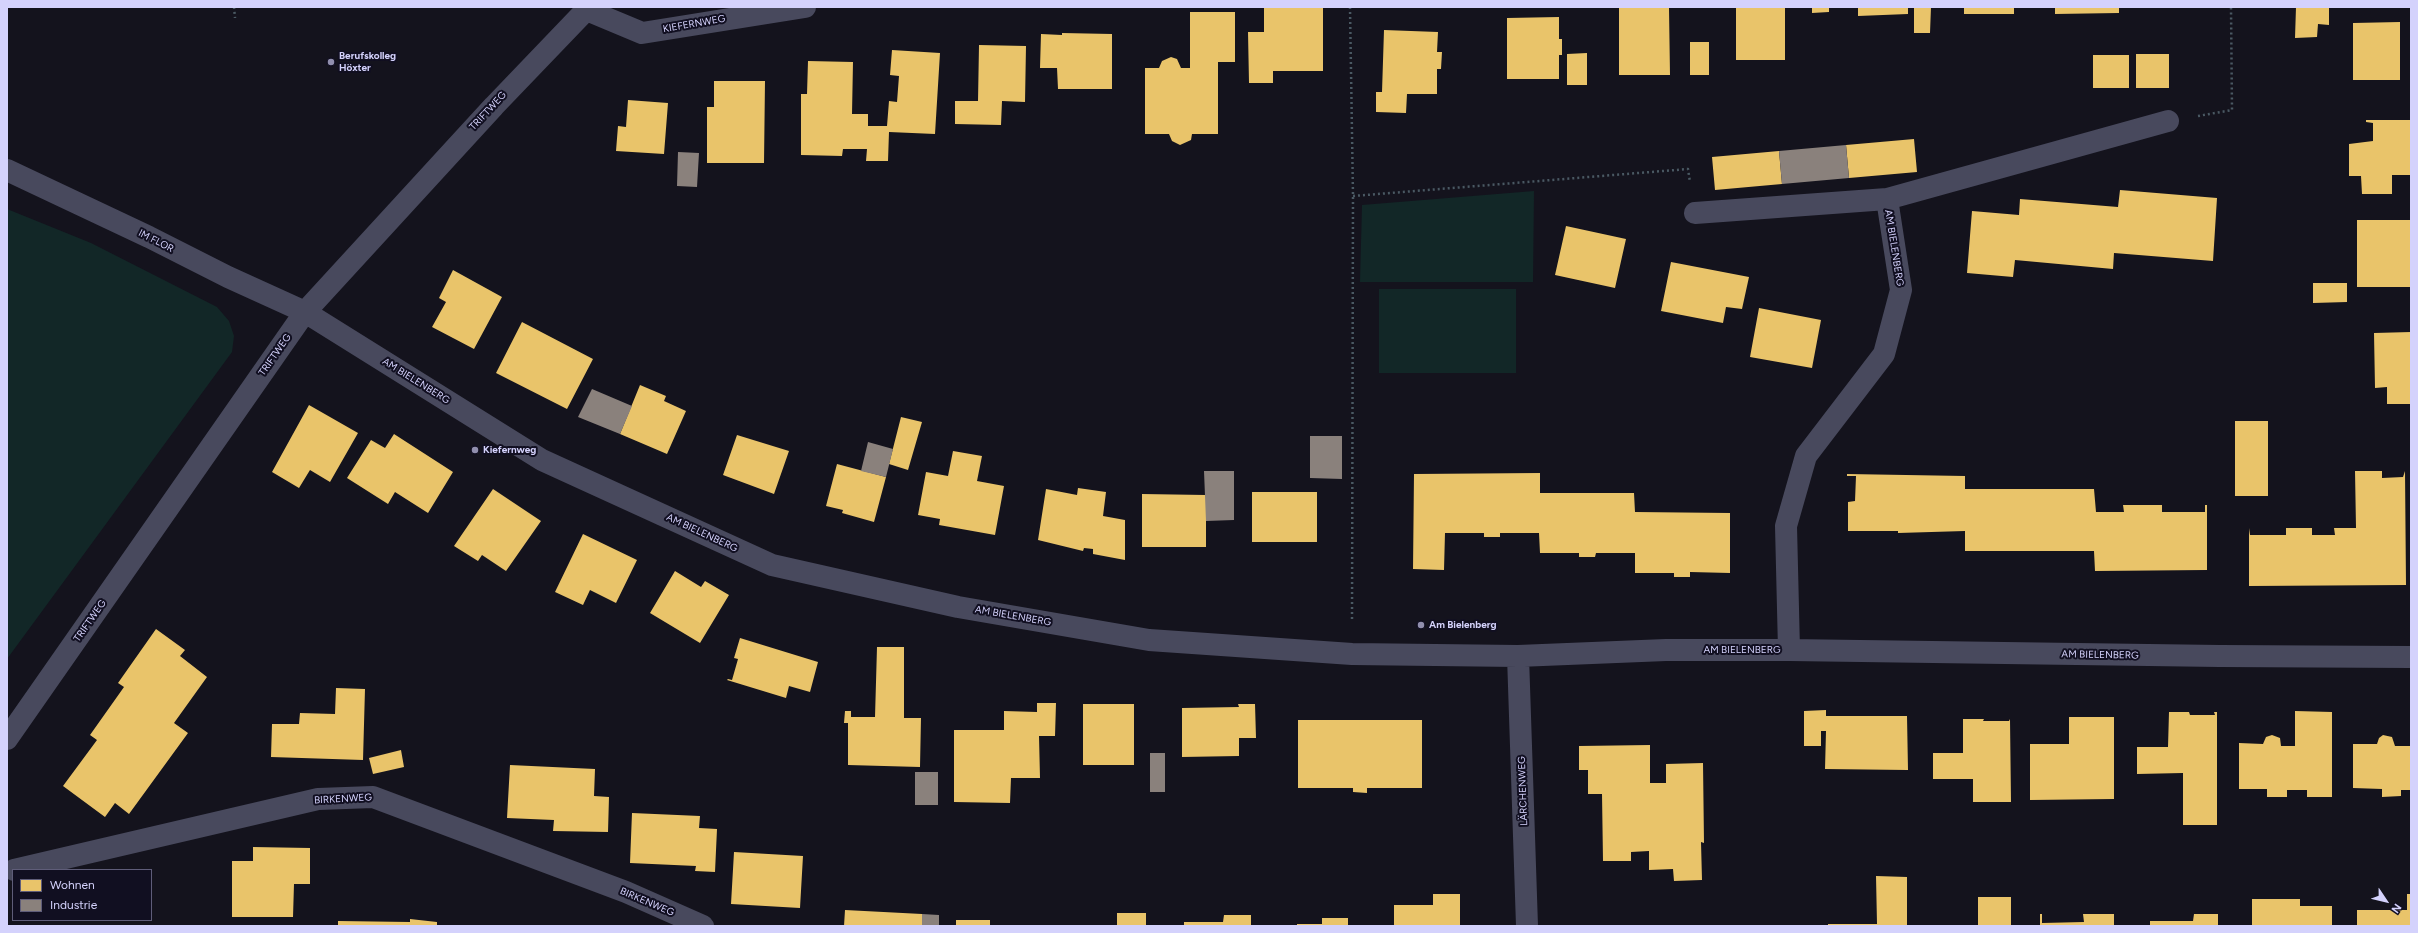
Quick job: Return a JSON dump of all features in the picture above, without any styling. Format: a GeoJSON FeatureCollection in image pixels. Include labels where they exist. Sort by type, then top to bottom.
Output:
{"type":"FeatureCollection","features":[{"type":"Feature","properties":{"kind":"street","name":"KIEFERNWEG"},"geometry":{"type":"LineString","coordinates":[[588,8],[642,33],[805,7]]}},
{"type":"Feature","properties":{"kind":"street","name":"TRIFTWEG"},"geometry":{"type":"LineString","coordinates":[[7,739],[305,312],[478,122],[588,8]]}},
{"type":"Feature","properties":{"kind":"street","name":"AM BIELENBERG"},"geometry":{"type":"LineString","coordinates":[[1695,213],[1886,199],[2168,121]]}},
{"type":"Feature","properties":{"kind":"street","name":"IM FLOR"},"geometry":{"type":"LineString","coordinates":[[7,170],[149,237],[228,277],[305,312]]}},
{"type":"Feature","properties":{"kind":"street","name":"AM BIELENBERG"},"geometry":{"type":"LineString","coordinates":[[1789,650],[1786,526],[1806,456],[1884,354],[1901,290],[1886,199]]}},
{"type":"Feature","properties":{"kind":"street","name":"AM BIELENBERG"},"geometry":{"type":"LineString","coordinates":[[305,312],[542,460],[772,565],[958,607],[1149,640],[1352,654],[1518,656],[1666,650],[1789,650],[2411,657]]}},
{"type":"Feature","properties":{"kind":"street","name":"LÄRCHENWEG"},"geometry":{"type":"LineString","coordinates":[[1518,656],[1528,926]]}},
{"type":"Feature","properties":{"kind":"street","name":"BIRKENWEG"},"geometry":{"type":"LineString","coordinates":[[18,869],[318,799],[373,796],[626,892],[703,926]]}},
{"type":"Feature","properties":{"kind":"path"},"geometry":{"type":"LineString","coordinates":[[234,7],[235,18]]}},
{"type":"Feature","properties":{"kind":"path"},"geometry":{"type":"LineString","coordinates":[[1350,7],[1353,196],[1352,654]]}},
{"type":"Feature","properties":{"kind":"path"},"geometry":{"type":"LineString","coordinates":[[2168,121],[2232,110],[2230,7]]}},
{"type":"Feature","properties":{"kind":"path"},"geometry":{"type":"LineString","coordinates":[[1353,196],[1688,169],[1695,213]]}},
{"type":"Feature","properties":{"kind":"green space"},"geometry":{"type":"Polygon","coordinates":[[[1534,191],[1533,282],[1360,282],[1362,205],[1534,191]]]}},
{"type":"Feature","properties":{"kind":"green space"},"geometry":{"type":"Polygon","coordinates":[[[7,209],[91,243],[217,307],[229,321],[234,336],[232,352],[7,659],[7,209]]]}},
{"type":"Feature","properties":{"kind":"green space"},"geometry":{"type":"Polygon","coordinates":[[[1379,289],[1516,289],[1516,373],[1379,373],[1379,289]]]}},
{"type":"Feature","properties":{"kind":"building: Wohnen"},"geometry":{"type":"Polygon","coordinates":[[[1736,7],[1785,7],[1785,60],[1736,60],[1736,7]]]}},
{"type":"Feature","properties":{"kind":"building: Wohnen"},"geometry":{"type":"Polygon","coordinates":[[[1812,7],[1829,7],[1829,12],[1812,13],[1812,7]]]}},
{"type":"Feature","properties":{"kind":"building: Wohnen"},"geometry":{"type":"Polygon","coordinates":[[[1858,7],[1908,7],[1908,14],[1858,16],[1858,7]]]}},
{"type":"Feature","properties":{"kind":"building: Wohnen"},"geometry":{"type":"Polygon","coordinates":[[[1914,7],[1931,7],[1930,33],[1914,33],[1914,7]]]}},
{"type":"Feature","properties":{"kind":"building: Wohnen"},"geometry":{"type":"Polygon","coordinates":[[[1964,7],[2014,7],[2014,14],[1964,14],[1964,7]]]}},
{"type":"Feature","properties":{"kind":"building: Wohnen"},"geometry":{"type":"Polygon","coordinates":[[[2055,7],[2119,7],[2119,13],[2055,14],[2055,7]]]}},
{"type":"Feature","properties":{"kind":"building: Wohnen"},"geometry":{"type":"Polygon","coordinates":[[[2296,7],[2329,7],[2329,25],[2318,24],[2317,37],[2295,38],[2296,7]]]}},
{"type":"Feature","properties":{"kind":"building: Wohnen"},"geometry":{"type":"Polygon","coordinates":[[[1264,8],[1323,8],[1323,71],[1273,71],[1273,83],[1249,83],[1248,32],[1264,32],[1264,8]]]}},
{"type":"Feature","properties":{"kind":"building: Wohnen"},"geometry":{"type":"Polygon","coordinates":[[[1619,8],[1669,8],[1670,75],[1619,75],[1619,8]]]}},
{"type":"Feature","properties":{"kind":"building: Wohnen"},"geometry":{"type":"Polygon","coordinates":[[[1190,12],[1235,12],[1235,62],[1218,62],[1218,134],[1192,134],[1191,140],[1180,145],[1172,141],[1169,134],[1145,134],[1145,68],[1159,68],[1162,61],[1171,57],[1177,59],[1181,68],[1190,68],[1190,12]]]}},
{"type":"Feature","properties":{"kind":"building: Wohnen"},"geometry":{"type":"Polygon","coordinates":[[[1559,17],[1559,39],[1562,39],[1562,55],[1559,55],[1559,79],[1507,79],[1507,18],[1559,17]]]}},
{"type":"Feature","properties":{"kind":"building: Wohnen"},"geometry":{"type":"Polygon","coordinates":[[[2400,22],[2400,80],[2353,80],[2353,23],[2400,22]]]}},
{"type":"Feature","properties":{"kind":"building: Wohnen"},"geometry":{"type":"Polygon","coordinates":[[[1384,30],[1438,32],[1437,52],[1442,52],[1441,69],[1437,69],[1437,94],[1407,94],[1406,113],[1376,112],[1376,92],[1382,92],[1384,30]]]}},
{"type":"Feature","properties":{"kind":"building: Wohnen"},"geometry":{"type":"Polygon","coordinates":[[[1062,33],[1112,34],[1112,89],[1058,89],[1057,68],[1040,68],[1041,34],[1062,35],[1062,33]]]}},
{"type":"Feature","properties":{"kind":"building: Wohnen"},"geometry":{"type":"Polygon","coordinates":[[[1690,42],[1709,42],[1709,75],[1690,75],[1690,42]]]}},
{"type":"Feature","properties":{"kind":"building: Wohnen"},"geometry":{"type":"Polygon","coordinates":[[[979,45],[1026,46],[1025,102],[1002,101],[1001,125],[955,124],[955,101],[978,101],[979,45]]]}},
{"type":"Feature","properties":{"kind":"building: Wohnen"},"geometry":{"type":"Polygon","coordinates":[[[892,50],[940,53],[935,134],[889,132],[888,161],[866,161],[867,149],[843,149],[842,156],[801,155],[801,94],[807,94],[808,61],[853,62],[852,114],[868,114],[868,126],[887,126],[889,101],[897,102],[899,76],[890,75],[892,50]]]}},
{"type":"Feature","properties":{"kind":"building: Wohnen"},"geometry":{"type":"Polygon","coordinates":[[[1587,53],[1587,85],[1567,85],[1567,54],[1587,53]]]}},
{"type":"Feature","properties":{"kind":"building: Wohnen"},"geometry":{"type":"Polygon","coordinates":[[[2136,54],[2169,54],[2169,88],[2136,88],[2136,54]]]}},
{"type":"Feature","properties":{"kind":"building: Wohnen"},"geometry":{"type":"Polygon","coordinates":[[[2093,55],[2129,55],[2129,88],[2093,88],[2093,55]]]}},
{"type":"Feature","properties":{"kind":"building: Wohnen"},"geometry":{"type":"Polygon","coordinates":[[[714,81],[765,81],[764,163],[707,163],[707,107],[714,107],[714,81]]]}},
{"type":"Feature","properties":{"kind":"building: Wohnen"},"geometry":{"type":"Polygon","coordinates":[[[628,100],[668,103],[664,154],[616,151],[618,126],[626,127],[628,100]]]}},
{"type":"Feature","properties":{"kind":"building: Wohnen"},"geometry":{"type":"Polygon","coordinates":[[[2366,120],[2411,120],[2411,175],[2392,175],[2392,194],[2362,194],[2361,176],[2349,176],[2349,144],[2373,141],[2373,123],[2366,122],[2366,120]]]}},
{"type":"Feature","properties":{"kind":"building: Wohnen"},"geometry":{"type":"Polygon","coordinates":[[[1914,139],[1917,172],[1849,178],[1846,145],[1914,139]]]}},
{"type":"Feature","properties":{"kind":"building: Wohnen"},"geometry":{"type":"Polygon","coordinates":[[[1779,151],[1782,184],[1715,190],[1712,157],[1779,151]]]}},
{"type":"Feature","properties":{"kind":"building: Wohnen"},"geometry":{"type":"Polygon","coordinates":[[[2120,190],[2217,198],[2213,261],[2114,253],[2113,269],[2015,260],[2013,277],[1967,273],[1972,211],[2019,215],[2020,199],[2118,207],[2120,190]]]}},
{"type":"Feature","properties":{"kind":"building: Wohnen"},"geometry":{"type":"Polygon","coordinates":[[[2357,220],[2411,220],[2411,287],[2357,287],[2357,220]]]}},
{"type":"Feature","properties":{"kind":"building: Wohnen"},"geometry":{"type":"Polygon","coordinates":[[[1566,226],[1626,239],[1615,288],[1555,275],[1566,226]]]}},
{"type":"Feature","properties":{"kind":"building: Wohnen"},"geometry":{"type":"Polygon","coordinates":[[[1671,262],[1749,277],[1742,309],[1726,307],[1723,323],[1661,311],[1671,262]]]}},
{"type":"Feature","properties":{"kind":"building: Wohnen"},"geometry":{"type":"Polygon","coordinates":[[[453,270],[502,297],[474,349],[432,327],[446,302],[439,298],[453,270]]]}},
{"type":"Feature","properties":{"kind":"building: Wohnen"},"geometry":{"type":"Polygon","coordinates":[[[2313,283],[2347,283],[2347,302],[2313,303],[2313,283]]]}},
{"type":"Feature","properties":{"kind":"building: Wohnen"},"geometry":{"type":"Polygon","coordinates":[[[1759,308],[1821,320],[1812,368],[1750,357],[1759,308]]]}},
{"type":"Feature","properties":{"kind":"building: Wohnen"},"geometry":{"type":"Polygon","coordinates":[[[522,322],[593,359],[567,409],[496,373],[522,322]]]}},
{"type":"Feature","properties":{"kind":"building: Wohnen"},"geometry":{"type":"Polygon","coordinates":[[[2411,332],[2411,404],[2387,404],[2387,387],[2375,388],[2374,333],[2411,332]]]}},
{"type":"Feature","properties":{"kind":"building: Wohnen"},"geometry":{"type":"Polygon","coordinates":[[[640,385],[666,396],[664,401],[686,411],[667,454],[620,434],[640,385]]]}},
{"type":"Feature","properties":{"kind":"building: Wohnen"},"geometry":{"type":"Polygon","coordinates":[[[309,405],[358,433],[330,482],[310,470],[299,488],[272,472],[309,405]]]}},
{"type":"Feature","properties":{"kind":"building: Wohnen"},"geometry":{"type":"Polygon","coordinates":[[[901,417],[922,422],[908,470],[889,464],[901,417]]]}},
{"type":"Feature","properties":{"kind":"building: Wohnen"},"geometry":{"type":"Polygon","coordinates":[[[2235,421],[2268,421],[2268,496],[2235,496],[2235,421]]]}},
{"type":"Feature","properties":{"kind":"building: Wohnen"},"geometry":{"type":"Polygon","coordinates":[[[394,434],[453,472],[428,513],[395,492],[388,504],[347,478],[371,440],[385,448],[394,434]]]}},
{"type":"Feature","properties":{"kind":"building: Wohnen"},"geometry":{"type":"Polygon","coordinates":[[[737,435],[789,451],[774,494],[723,475],[737,435]]]}},
{"type":"Feature","properties":{"kind":"building: Wohnen"},"geometry":{"type":"Polygon","coordinates":[[[953,451],[982,456],[977,481],[1004,486],[995,535],[939,525],[940,519],[918,515],[926,472],[948,476],[953,451]]]}},
{"type":"Feature","properties":{"kind":"building: Wohnen"},"geometry":{"type":"Polygon","coordinates":[[[837,464],[886,477],[874,522],[842,513],[843,510],[826,506],[837,464]]]}},
{"type":"Feature","properties":{"kind":"building: Wohnen"},"geometry":{"type":"Polygon","coordinates":[[[2355,471],[2382,471],[2382,478],[2403,477],[2405,471],[2406,585],[2249,586],[2249,528],[2250,535],[2286,535],[2286,528],[2312,528],[2312,535],[2335,535],[2334,528],[2356,528],[2355,471]]]}},
{"type":"Feature","properties":{"kind":"building: Wohnen"},"geometry":{"type":"Polygon","coordinates":[[[1540,473],[1540,493],[1634,493],[1635,512],[1730,513],[1730,573],[1690,572],[1690,577],[1674,577],[1674,573],[1635,573],[1635,553],[1596,553],[1595,557],[1579,557],[1579,553],[1540,553],[1539,533],[1500,533],[1500,537],[1484,537],[1484,533],[1445,533],[1444,570],[1413,569],[1414,474],[1540,473]]]}},
{"type":"Feature","properties":{"kind":"building: Wohnen"},"geometry":{"type":"Polygon","coordinates":[[[1847,474],[1965,476],[1965,489],[2094,489],[2096,512],[2124,512],[2123,505],[2162,505],[2162,512],[2205,512],[2205,505],[2207,505],[2207,570],[2095,571],[2094,551],[1965,551],[1965,531],[1898,533],[1898,531],[1848,531],[1848,502],[1855,501],[1856,476],[1847,476],[1847,474]]]}},
{"type":"Feature","properties":{"kind":"building: Wohnen"},"geometry":{"type":"Polygon","coordinates":[[[1078,488],[1106,492],[1103,516],[1125,520],[1125,560],[1093,554],[1093,549],[1084,548],[1083,551],[1038,540],[1046,489],[1077,495],[1078,488]]]}},
{"type":"Feature","properties":{"kind":"building: Wohnen"},"geometry":{"type":"Polygon","coordinates":[[[493,489],[541,521],[506,571],[482,555],[478,561],[454,546],[493,489]]]}},
{"type":"Feature","properties":{"kind":"building: Wohnen"},"geometry":{"type":"Polygon","coordinates":[[[1252,492],[1317,492],[1317,542],[1252,542],[1252,492]]]}},
{"type":"Feature","properties":{"kind":"building: Wohnen"},"geometry":{"type":"Polygon","coordinates":[[[1142,494],[1206,495],[1206,547],[1142,547],[1142,494]]]}},
{"type":"Feature","properties":{"kind":"building: Wohnen"},"geometry":{"type":"Polygon","coordinates":[[[583,534],[637,560],[616,603],[590,590],[583,605],[555,592],[583,534]]]}},
{"type":"Feature","properties":{"kind":"building: Wohnen"},"geometry":{"type":"Polygon","coordinates":[[[675,571],[701,587],[705,581],[729,595],[700,643],[650,613],[675,571]]]}},
{"type":"Feature","properties":{"kind":"building: Wohnen"},"geometry":{"type":"Polygon","coordinates":[[[156,629],[185,650],[180,656],[207,677],[174,723],[188,733],[129,814],[115,803],[105,817],[63,786],[97,740],[90,735],[124,687],[118,683],[156,629]]]}},
{"type":"Feature","properties":{"kind":"building: Wohnen"},"geometry":{"type":"Polygon","coordinates":[[[740,638],[818,662],[810,692],[789,686],[786,698],[727,680],[732,680],[738,659],[734,658],[740,638]]]}},
{"type":"Feature","properties":{"kind":"building: Wohnen"},"geometry":{"type":"Polygon","coordinates":[[[877,647],[904,647],[904,718],[921,718],[920,767],[848,765],[848,723],[844,723],[845,711],[851,711],[851,717],[875,717],[877,647]]]}},
{"type":"Feature","properties":{"kind":"building: Wohnen"},"geometry":{"type":"Polygon","coordinates":[[[336,688],[365,689],[363,760],[271,757],[272,724],[299,724],[300,713],[335,714],[336,688]]]}},
{"type":"Feature","properties":{"kind":"building: Wohnen"},"geometry":{"type":"Polygon","coordinates":[[[1037,703],[1056,703],[1055,736],[1039,736],[1040,778],[1011,778],[1010,803],[954,802],[954,730],[1004,730],[1004,711],[1037,712],[1037,703]]]}},
{"type":"Feature","properties":{"kind":"building: Wohnen"},"geometry":{"type":"Polygon","coordinates":[[[1083,704],[1134,704],[1134,765],[1083,765],[1083,704]]]}},
{"type":"Feature","properties":{"kind":"building: Wohnen"},"geometry":{"type":"Polygon","coordinates":[[[1238,704],[1255,704],[1256,738],[1239,738],[1239,756],[1182,757],[1182,708],[1239,707],[1238,704]]]}},
{"type":"Feature","properties":{"kind":"building: Wohnen"},"geometry":{"type":"Polygon","coordinates":[[[1826,710],[1826,716],[1907,716],[1908,770],[1825,769],[1826,731],[1821,731],[1821,746],[1804,746],[1804,711],[1826,710]]]}},
{"type":"Feature","properties":{"kind":"building: Wohnen"},"geometry":{"type":"Polygon","coordinates":[[[2295,711],[2332,712],[2332,797],[2307,797],[2307,790],[2287,790],[2287,797],[2267,797],[2267,789],[2239,789],[2239,743],[2263,744],[2266,737],[2272,735],[2280,738],[2281,746],[2295,746],[2295,711]]]}},
{"type":"Feature","properties":{"kind":"building: Wohnen"},"geometry":{"type":"Polygon","coordinates":[[[2169,712],[2189,712],[2190,715],[2215,715],[2214,712],[2217,712],[2217,825],[2183,825],[2183,773],[2137,774],[2137,747],[2168,747],[2169,712]]]}},
{"type":"Feature","properties":{"kind":"building: Wohnen"},"geometry":{"type":"Polygon","coordinates":[[[2069,717],[2114,717],[2114,799],[2030,800],[2030,744],[2069,744],[2069,717]]]}},
{"type":"Feature","properties":{"kind":"building: Wohnen"},"geometry":{"type":"Polygon","coordinates":[[[1963,719],[2009,721],[2010,719],[2011,802],[1973,802],[1973,779],[1933,779],[1933,753],[1963,753],[1963,719]]]}},
{"type":"Feature","properties":{"kind":"building: Wohnen"},"geometry":{"type":"Polygon","coordinates":[[[1298,720],[1422,720],[1422,788],[1367,788],[1367,793],[1353,792],[1353,788],[1298,788],[1298,720]]]}},
{"type":"Feature","properties":{"kind":"building: Wohnen"},"geometry":{"type":"Polygon","coordinates":[[[2383,735],[2392,737],[2395,746],[2411,746],[2411,790],[2401,790],[2401,796],[2382,797],[2382,789],[2353,788],[2353,744],[2377,744],[2379,738],[2383,735]]]}},
{"type":"Feature","properties":{"kind":"building: Wohnen"},"geometry":{"type":"Polygon","coordinates":[[[1650,745],[1650,783],[1666,783],[1666,764],[1703,763],[1704,843],[1701,842],[1702,880],[1674,881],[1673,869],[1649,870],[1649,851],[1631,852],[1631,861],[1603,861],[1602,794],[1588,794],[1588,770],[1579,770],[1579,746],[1650,745]]]}},
{"type":"Feature","properties":{"kind":"building: Wohnen"},"geometry":{"type":"Polygon","coordinates":[[[401,750],[404,767],[373,774],[369,758],[401,750]]]}},
{"type":"Feature","properties":{"kind":"building: Wohnen"},"geometry":{"type":"Polygon","coordinates":[[[510,765],[595,769],[594,796],[609,797],[608,832],[553,831],[554,820],[507,818],[510,765]]]}},
{"type":"Feature","properties":{"kind":"building: Wohnen"},"geometry":{"type":"Polygon","coordinates":[[[632,813],[700,816],[699,828],[717,829],[715,872],[695,871],[696,866],[630,863],[632,813]]]}},
{"type":"Feature","properties":{"kind":"building: Wohnen"},"geometry":{"type":"Polygon","coordinates":[[[253,847],[310,848],[310,884],[294,884],[293,917],[232,917],[232,861],[253,861],[253,847]]]}},
{"type":"Feature","properties":{"kind":"building: Wohnen"},"geometry":{"type":"Polygon","coordinates":[[[734,852],[803,856],[800,908],[731,904],[734,852]]]}},
{"type":"Feature","properties":{"kind":"building: Wohnen"},"geometry":{"type":"Polygon","coordinates":[[[1876,876],[1907,877],[1907,926],[1828,926],[1828,924],[1877,924],[1876,876]]]}},
{"type":"Feature","properties":{"kind":"building: Wohnen"},"geometry":{"type":"Polygon","coordinates":[[[1433,894],[1460,894],[1460,926],[1394,926],[1394,905],[1433,905],[1433,894]]]}},
{"type":"Feature","properties":{"kind":"building: Wohnen"},"geometry":{"type":"Polygon","coordinates":[[[2407,894],[2411,894],[2411,926],[2357,926],[2357,910],[2407,910],[2407,894]]]}},
{"type":"Feature","properties":{"kind":"building: Wohnen"},"geometry":{"type":"Polygon","coordinates":[[[1978,897],[2011,897],[2011,926],[1978,926],[1978,897]]]}},
{"type":"Feature","properties":{"kind":"building: Wohnen"},"geometry":{"type":"Polygon","coordinates":[[[2252,899],[2300,899],[2300,906],[2332,906],[2332,926],[2252,926],[2252,899]]]}},
{"type":"Feature","properties":{"kind":"building: Wohnen"},"geometry":{"type":"Polygon","coordinates":[[[845,910],[922,914],[922,926],[844,926],[845,910]]]}},
{"type":"Feature","properties":{"kind":"building: Wohnen"},"geometry":{"type":"Polygon","coordinates":[[[1117,913],[1146,913],[1146,926],[1117,926],[1117,913]]]}},
{"type":"Feature","properties":{"kind":"building: Wohnen"},"geometry":{"type":"Polygon","coordinates":[[[2040,914],[2042,914],[2042,923],[2084,922],[2083,914],[2114,914],[2114,926],[2040,926],[2040,914]]]}},
{"type":"Feature","properties":{"kind":"building: Wohnen"},"geometry":{"type":"Polygon","coordinates":[[[2194,914],[2218,914],[2218,926],[2150,926],[2150,921],[2193,921],[2194,914]]]}},
{"type":"Feature","properties":{"kind":"building: Wohnen"},"geometry":{"type":"Polygon","coordinates":[[[1224,915],[1251,915],[1251,926],[1184,926],[1184,922],[1223,922],[1224,915]]]}},
{"type":"Feature","properties":{"kind":"building: Wohnen"},"geometry":{"type":"Polygon","coordinates":[[[1322,918],[1348,918],[1348,926],[1297,926],[1297,924],[1322,924],[1322,918]]]}},
{"type":"Feature","properties":{"kind":"building: Wohnen"},"geometry":{"type":"Polygon","coordinates":[[[410,919],[437,922],[437,926],[338,926],[338,921],[410,922],[410,919]]]}},
{"type":"Feature","properties":{"kind":"building: Wohnen"},"geometry":{"type":"Polygon","coordinates":[[[956,920],[990,920],[990,926],[956,926],[956,920]]]}},
{"type":"Feature","properties":{"kind":"building: Industrie"},"geometry":{"type":"Polygon","coordinates":[[[1846,145],[1849,178],[1782,184],[1779,151],[1846,145]]]}},
{"type":"Feature","properties":{"kind":"building: Industrie"},"geometry":{"type":"Polygon","coordinates":[[[678,152],[699,153],[697,187],[677,186],[678,152]]]}},
{"type":"Feature","properties":{"kind":"building: Industrie"},"geometry":{"type":"Polygon","coordinates":[[[592,389],[632,406],[620,434],[578,417],[592,389]]]}},
{"type":"Feature","properties":{"kind":"building: Industrie"},"geometry":{"type":"Polygon","coordinates":[[[1310,436],[1342,436],[1342,479],[1310,478],[1310,436]]]}},
{"type":"Feature","properties":{"kind":"building: Industrie"},"geometry":{"type":"Polygon","coordinates":[[[868,442],[893,449],[886,477],[861,471],[868,442]]]}},
{"type":"Feature","properties":{"kind":"building: Industrie"},"geometry":{"type":"Polygon","coordinates":[[[1204,471],[1234,471],[1234,520],[1206,521],[1204,471]]]}},
{"type":"Feature","properties":{"kind":"building: Industrie"},"geometry":{"type":"Polygon","coordinates":[[[1150,753],[1165,753],[1165,792],[1150,792],[1150,753]]]}},
{"type":"Feature","properties":{"kind":"building: Industrie"},"geometry":{"type":"Polygon","coordinates":[[[915,772],[938,772],[938,805],[915,805],[915,772]]]}},
{"type":"Feature","properties":{"kind":"building: Industrie"},"geometry":{"type":"Polygon","coordinates":[[[922,914],[939,915],[939,926],[922,926],[922,914]]]}},
{"type":"Feature","properties":{"kind":"place","name":"Berufskolleg Höxter"},"geometry":{"type":"Point","coordinates":[331,62]}},
{"type":"Feature","properties":{"kind":"place","name":"Kiefernweg"},"geometry":{"type":"Point","coordinates":[475,450]}},
{"type":"Feature","properties":{"kind":"place","name":"Am Bielenberg"},"geometry":{"type":"Point","coordinates":[1421,625]}}]}
